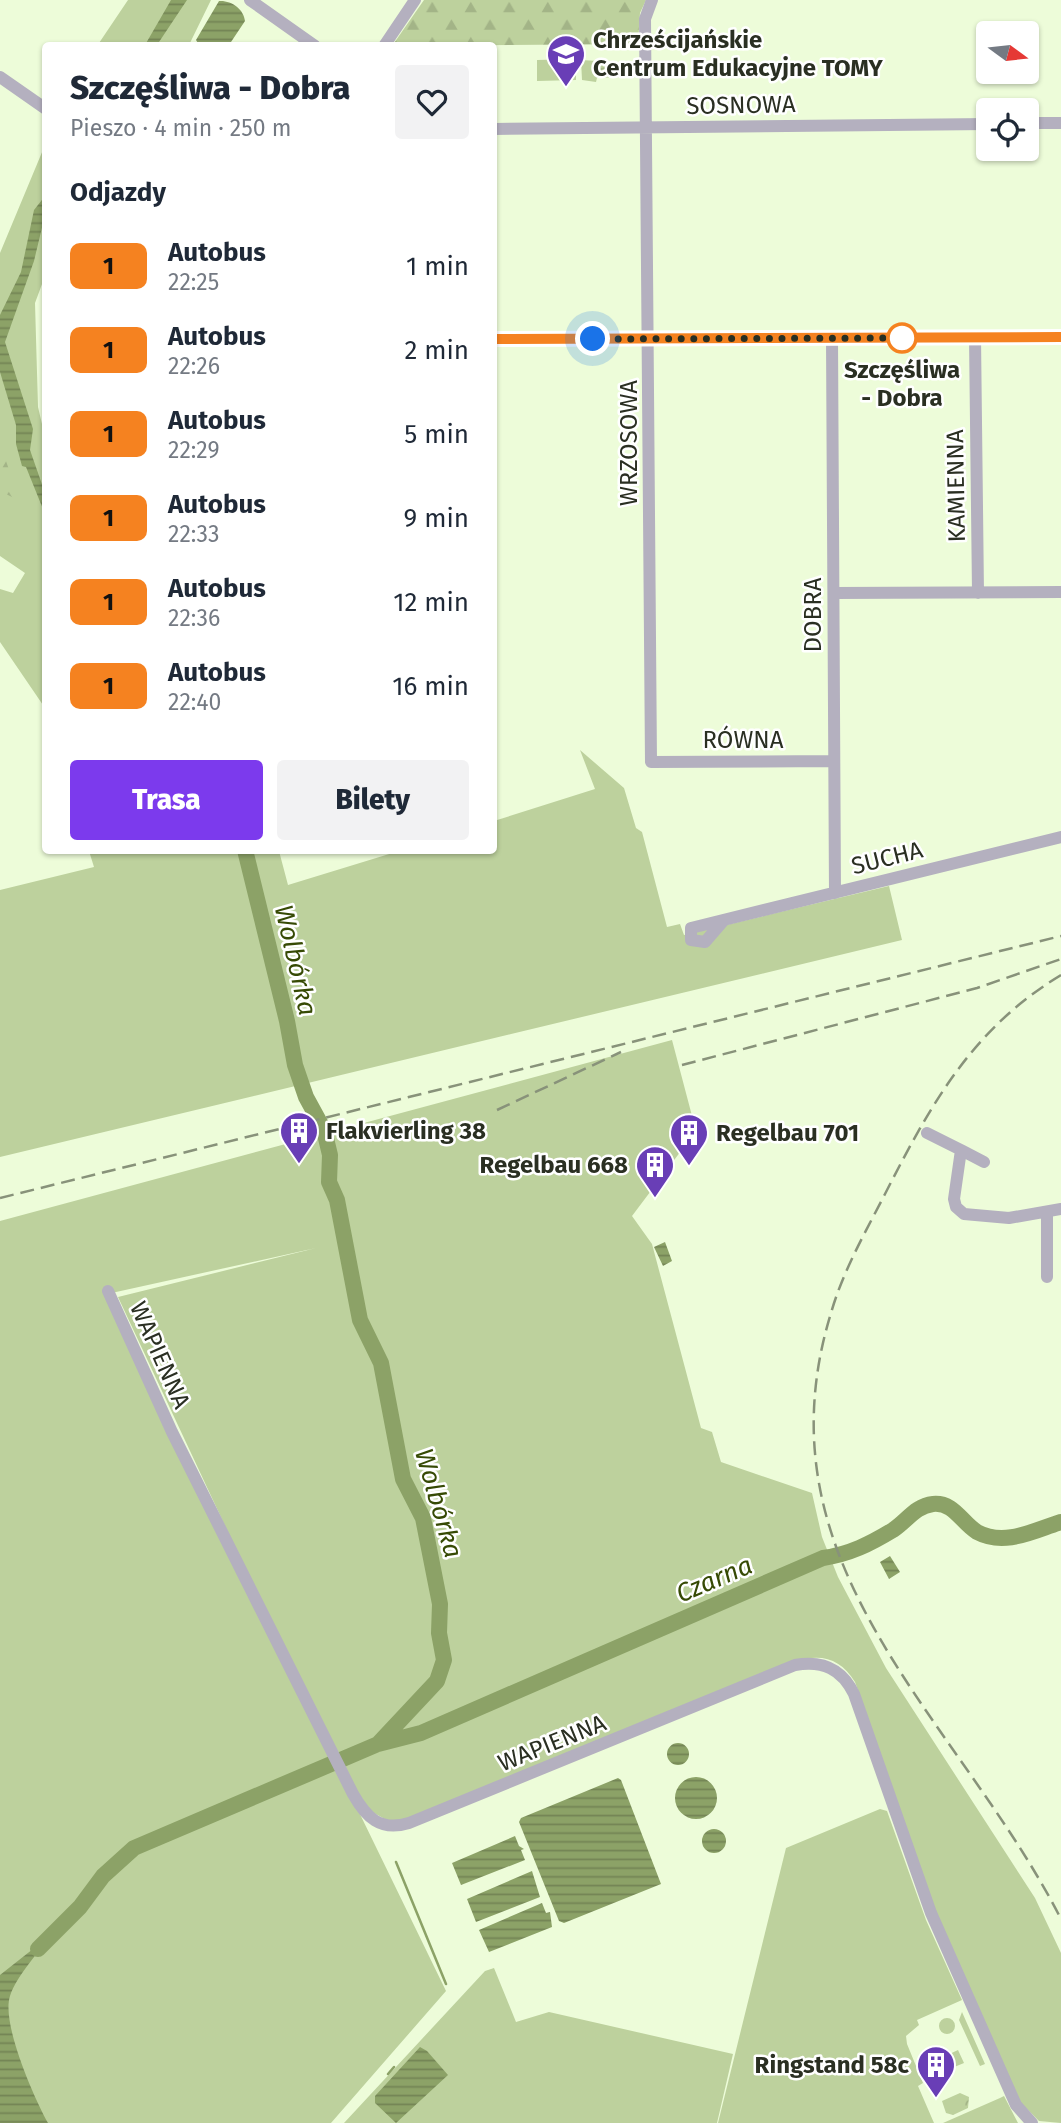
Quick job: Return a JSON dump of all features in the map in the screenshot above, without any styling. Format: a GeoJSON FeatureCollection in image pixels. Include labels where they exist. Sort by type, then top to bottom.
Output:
{"type":"FeatureCollection","features":[{"type":"Feature","properties":{"kind":"street"},"geometry":{"type":"LineString","coordinates":[[250,0],[309,42]]}},
{"type":"Feature","properties":{"kind":"street"},"geometry":{"type":"LineString","coordinates":[[387,42],[415,0]]}},
{"type":"Feature","properties":{"kind":"street","name":"WRZOSOWA"},"geometry":{"type":"LineString","coordinates":[[651,761],[645,19],[652,0]]}},
{"type":"Feature","properties":{"kind":"street"},"geometry":{"type":"LineString","coordinates":[[0,77],[42,106]]}},
{"type":"Feature","properties":{"kind":"street"},"geometry":{"type":"LineString","coordinates":[[1039,123],[1061,123]]}},
{"type":"Feature","properties":{"kind":"street","name":"SOSNOWA"},"geometry":{"type":"LineString","coordinates":[[497,129],[976,124]]}},
{"type":"Feature","properties":{"kind":"street","name":"KAMIENNA"},"geometry":{"type":"LineString","coordinates":[[975,337],[978,593]]}},
{"type":"Feature","properties":{"kind":"street"},"geometry":{"type":"LineString","coordinates":[[497,340],[1061,337]]}},
{"type":"Feature","properties":{"kind":"street","name":"DOBRA"},"geometry":{"type":"LineString","coordinates":[[832,338],[835,893]]}},
{"type":"Feature","properties":{"kind":"street"},"geometry":{"type":"LineString","coordinates":[[834,593],[1061,592]]}},
{"type":"Feature","properties":{"kind":"street","name":"RÓWNA"},"geometry":{"type":"LineString","coordinates":[[651,761],[834,761]]}},
{"type":"Feature","properties":{"kind":"street","name":"SUCHA"},"geometry":{"type":"LineString","coordinates":[[724,920],[1061,837]]}},
{"type":"Feature","properties":{"kind":"street"},"geometry":{"type":"LineString","coordinates":[[927,1133],[984,1162]]}},
{"type":"Feature","properties":{"kind":"street"},"geometry":{"type":"LineString","coordinates":[[961,1150],[954,1199],[956,1207],[964,1214],[1009,1218],[1061,1209]]}},
{"type":"Feature","properties":{"kind":"street"},"geometry":{"type":"LineString","coordinates":[[1047,1212],[1047,1278]]}},
{"type":"Feature","properties":{"kind":"street","name":"WAPIENNA"},"geometry":{"type":"LineString","coordinates":[[108,1291],[172,1432],[362,1811],[376,1823],[401,1826],[795,1665],[813,1663],[837,1670],[858,1703],[922,1887],[958,1976],[1016,2105],[1032,2123]]}},
{"type":"Feature","properties":{"kind":"green space"},"geometry":{"type":"Polygon","coordinates":[[[128,0],[211,0],[190,42],[100,42],[128,0]]]}},
{"type":"Feature","properties":{"kind":"green space"},"geometry":{"type":"Polygon","coordinates":[[[424,0],[646,0],[640,13],[638,44],[497,45],[497,42],[395,42],[424,0]]]}},
{"type":"Feature","properties":{"kind":"green space"},"geometry":{"type":"Polygon","coordinates":[[[576,59],[576,80],[537,81],[537,60],[576,59]]]}},
{"type":"Feature","properties":{"kind":"green space"},"geometry":{"type":"Polygon","coordinates":[[[581,60],[598,61],[619,68],[619,77],[597,78],[596,82],[582,80],[581,60]]]}},
{"type":"Feature","properties":{"kind":"green space"},"geometry":{"type":"Polygon","coordinates":[[[42,152],[42,284],[35,303],[38,407],[42,424],[42,704],[0,642],[0,589],[13,593],[25,573],[0,556],[0,253],[42,152]]]}},
{"type":"Feature","properties":{"kind":"green space"},"geometry":{"type":"Polygon","coordinates":[[[0,444],[20,501],[0,491],[0,444]]]}},
{"type":"Feature","properties":{"kind":"green space"},"geometry":{"type":"Polygon","coordinates":[[[580,750],[624,788],[636,828],[642,832],[667,927],[680,924],[684,935],[889,886],[902,940],[0,1157],[0,890],[94,867],[90,854],[280,854],[288,885],[389,854],[497,854],[497,820],[595,789],[580,750]]]}},
{"type":"Feature","properties":{"kind":"green space"},"geometry":{"type":"Polygon","coordinates":[[[672,1040],[696,1131],[632,1216],[652,1244],[701,1428],[712,1432],[721,1462],[812,1493],[822,1537],[838,1577],[886,1668],[1035,1898],[1061,1953],[1061,2123],[1039,2121],[1021,2103],[939,1922],[855,1682],[837,1663],[823,1658],[797,1661],[421,1815],[392,1823],[365,1808],[234,1545],[118,1297],[316,1248],[107,1294],[446,1991],[331,2123],[0,2123],[0,1221],[672,1040]]]}},
{"type":"Feature","properties":{"kind":"green space"},"geometry":{"type":"Polygon","coordinates":[[[880,1809],[887,1811],[926,1920],[962,2000],[917,2020],[919,2025],[906,2036],[923,2083],[918,2086],[934,2123],[718,2123],[786,1848],[880,1809]]]}},
{"type":"Feature","properties":{"kind":"green space"},"geometry":{"type":"Polygon","coordinates":[[[494,1968],[516,2022],[549,2012],[733,2054],[717,2123],[344,2123],[485,1971],[494,1968]]]}},
{"type":"Feature","properties":{"kind":"green space"},"geometry":{"type":"Polygon","coordinates":[[[962,2012],[985,2064],[980,2066],[959,2020],[962,2012]]]}},
{"type":"Feature","properties":{"kind":"green space"},"geometry":{"type":"Polygon","coordinates":[[[947,2018],[955,2026],[947,2034],[939,2026],[947,2018]]]}},
{"type":"Feature","properties":{"kind":"green space"},"geometry":{"type":"Polygon","coordinates":[[[958,2050],[964,2063],[947,2070],[941,2058],[958,2050]]]}},
{"type":"Feature","properties":{"kind":"green space"},"geometry":{"type":"Polygon","coordinates":[[[960,2093],[969,2097],[968,2108],[953,2115],[946,2113],[942,2101],[960,2093]]]}},
{"type":"Feature","properties":{"kind":"green space"},"geometry":{"type":"Polygon","coordinates":[[[1004,2096],[1018,2123],[943,2123],[1000,2098],[1004,2096]]]}},
{"type":"Feature","properties":{"kind":"shaded area"},"geometry":{"type":"Polygon","coordinates":[[[171,0],[187,0],[159,42],[147,42],[171,0]]]}},
{"type":"Feature","properties":{"kind":"shaded area"},"geometry":{"type":"Polygon","coordinates":[[[219,1],[236,6],[242,13],[245,21],[231,42],[196,40],[219,1]]]}},
{"type":"Feature","properties":{"kind":"shaded area"},"geometry":{"type":"Polygon","coordinates":[[[42,200],[42,228],[34,261],[5,342],[33,429],[30,450],[42,484],[42,507],[26,467],[22,466],[16,444],[16,425],[0,372],[0,315],[21,272],[34,210],[42,200]]]}},
{"type":"Feature","properties":{"kind":"shaded area"},"geometry":{"type":"Polygon","coordinates":[[[665,1242],[672,1261],[663,1266],[654,1247],[665,1242]]]}},
{"type":"Feature","properties":{"kind":"shaded area"},"geometry":{"type":"Polygon","coordinates":[[[890,1556],[900,1572],[889,1579],[880,1562],[890,1556]]]}},
{"type":"Feature","properties":{"kind":"shaded area"},"geometry":{"type":"Polygon","coordinates":[[[678,1743],[686,1746],[689,1754],[686,1762],[678,1765],[670,1762],[667,1754],[670,1746],[678,1743]]]}},
{"type":"Feature","properties":{"kind":"shaded area"},"geometry":{"type":"Polygon","coordinates":[[[696,1777],[711,1783],[717,1798],[711,1813],[696,1819],[681,1813],[675,1798],[681,1783],[696,1777]]]}},
{"type":"Feature","properties":{"kind":"shaded area"},"geometry":{"type":"Polygon","coordinates":[[[618,1778],[661,1884],[564,1923],[559,1921],[519,1822],[521,1818],[618,1778]]]}},
{"type":"Feature","properties":{"kind":"shaded area"},"geometry":{"type":"Polygon","coordinates":[[[714,1829],[722,1833],[726,1841],[722,1849],[714,1853],[706,1849],[702,1841],[706,1833],[714,1829]]]}},
{"type":"Feature","properties":{"kind":"shaded area"},"geometry":{"type":"Polygon","coordinates":[[[515,1836],[519,1846],[524,1849],[521,1850],[525,1860],[461,1885],[452,1863],[515,1836]]]}},
{"type":"Feature","properties":{"kind":"shaded area"},"geometry":{"type":"Polygon","coordinates":[[[532,1871],[540,1897],[476,1922],[467,1899],[532,1871]]]}},
{"type":"Feature","properties":{"kind":"shaded area"},"geometry":{"type":"Polygon","coordinates":[[[542,1903],[546,1913],[550,1912],[552,1927],[489,1952],[479,1930],[542,1903]]]}},
{"type":"Feature","properties":{"kind":"shaded area"},"geometry":{"type":"Polygon","coordinates":[[[52,1934],[18,1980],[10,1996],[8,2008],[20,2060],[48,2123],[0,2123],[0,1975],[52,1934]]]}},
{"type":"Feature","properties":{"kind":"shaded area"},"geometry":{"type":"Polygon","coordinates":[[[420,2047],[427,2051],[448,2075],[396,2123],[375,2103],[375,2096],[420,2047]]]}},
{"type":"Feature","properties":{"kind":"waterway","name":"Wolbórka"},"geometry":{"type":"LineString","coordinates":[[38,1949],[80,1907],[103,1876],[134,1848],[378,1744],[437,1681],[444,1660],[439,1633],[440,1604],[423,1518],[403,1479],[381,1363],[360,1320],[337,1200],[329,1182],[330,1155],[324,1130],[306,1097],[295,1065],[287,1021],[246,854]]}},
{"type":"Feature","properties":{"kind":"waterway","name":"Czarna"},"geometry":{"type":"LineString","coordinates":[[378,1744],[421,1733],[823,1558],[860,1548],[893,1530],[927,1505],[946,1506],[977,1532],[998,1538],[1020,1536],[1061,1522]]}},
{"type":"Feature","properties":{"kind":"waterway"},"geometry":{"type":"LineString","coordinates":[[396,1862],[446,1984]]}},
{"type":"Feature","properties":{"kind":"waterway"},"geometry":{"type":"LineString","coordinates":[[388,2074],[394,2067]]}},
{"type":"Feature","properties":{"kind":"railway"},"geometry":{"type":"LineString","coordinates":[[0,1198],[1061,936]]}},
{"type":"Feature","properties":{"kind":"railway"},"geometry":{"type":"LineString","coordinates":[[682,1065],[977,988],[1061,959]]}},
{"type":"Feature","properties":{"kind":"railway"},"geometry":{"type":"LineString","coordinates":[[1061,975],[1002,1019],[978,1044],[937,1099],[919,1129],[842,1282],[831,1313],[814,1404],[820,1486],[842,1563],[878,1636],[1018,1845],[1061,1919]]}},
{"type":"Feature","properties":{"kind":"railway"},"geometry":{"type":"LineString","coordinates":[[497,1110],[621,1052]]}},
{"type":"Feature","properties":{"kind":"bus line","name":"1"},"geometry":{"type":"LineString","coordinates":[[497,339],[1061,337]]}},
{"type":"Feature","properties":{"kind":"place","name":"Chrześcijańskie Centrum Edukacyjne TOMY"},"geometry":{"type":"Point","coordinates":[566,88]}},
{"type":"Feature","properties":{"kind":"place","name":"Szczęśliwa - Dobra"},"geometry":{"type":"Point","coordinates":[902,338]}},
{"type":"Feature","properties":{"kind":"place","name":"Flakvierling 38"},"geometry":{"type":"Point","coordinates":[299,1165]}},
{"type":"Feature","properties":{"kind":"place","name":"Regelbau 701"},"geometry":{"type":"Point","coordinates":[689,1167]}},
{"type":"Feature","properties":{"kind":"place","name":"Regelbau 668"},"geometry":{"type":"Point","coordinates":[655,1199]}},
{"type":"Feature","properties":{"kind":"place","name":"Ringstand 58c"},"geometry":{"type":"Point","coordinates":[936,2099]}},
{"type":"Feature","properties":{"kind":"route"},"geometry":{"type":"LineString","coordinates":[[593,339],[902,338]]}}]}
